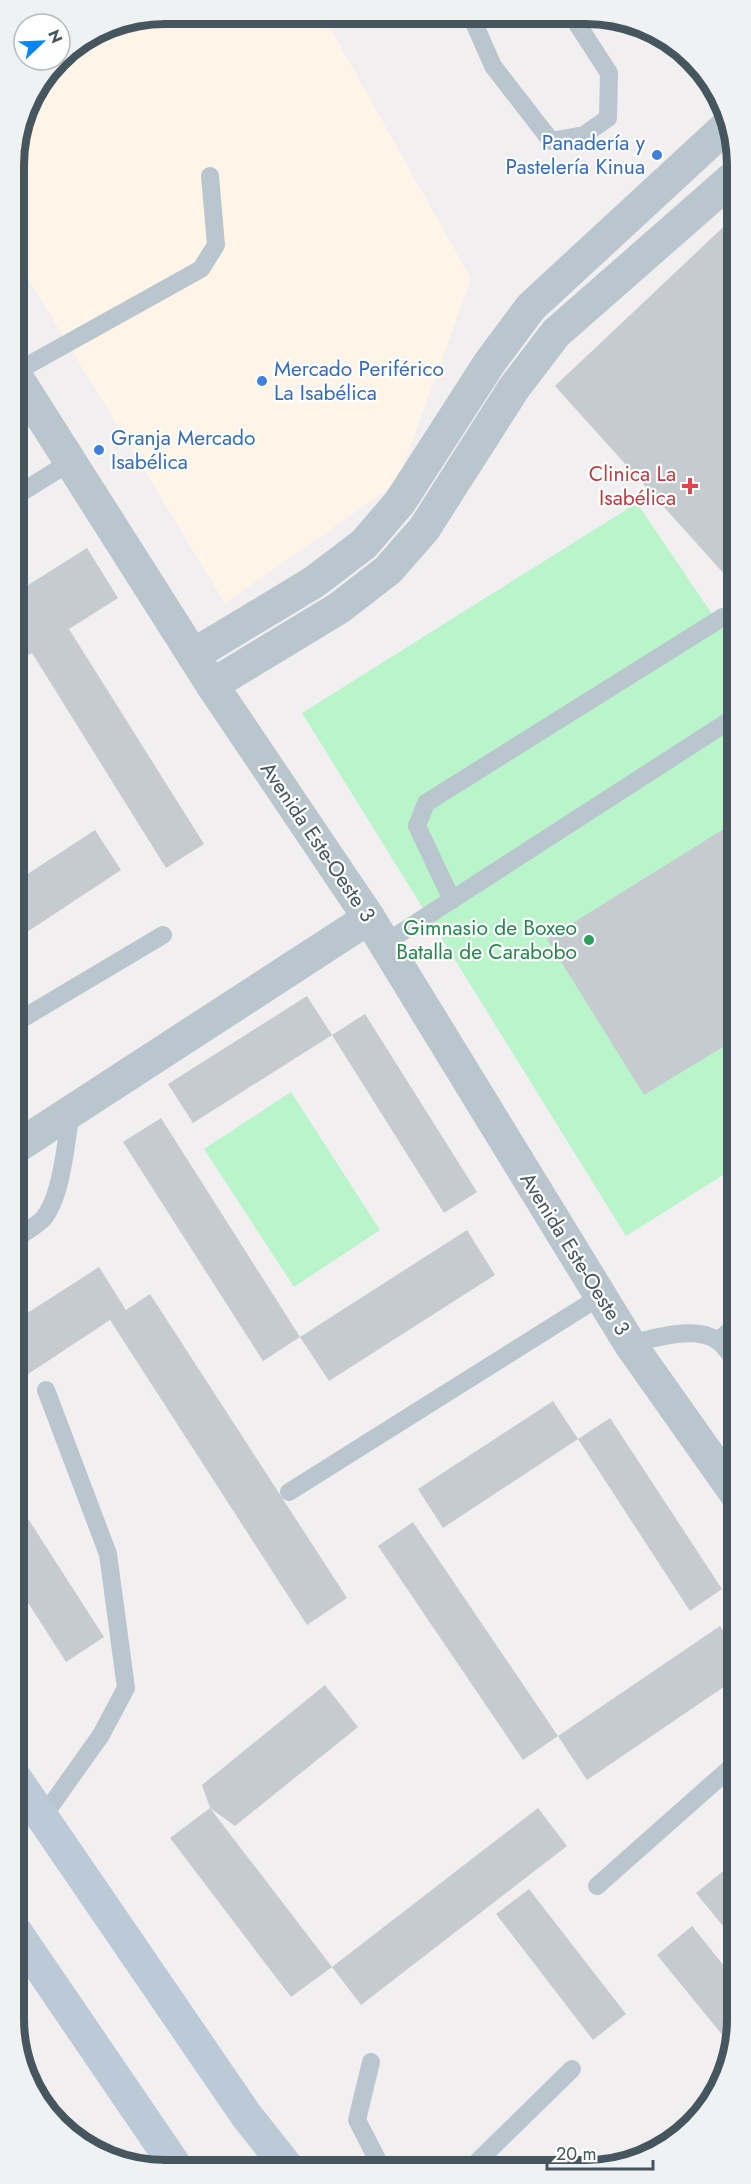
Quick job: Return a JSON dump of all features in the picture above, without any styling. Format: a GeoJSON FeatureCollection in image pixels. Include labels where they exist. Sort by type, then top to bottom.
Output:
{"type":"FeatureCollection","features":[{"type":"Feature","properties":{"kind":"main road"},"geometry":{"type":"LineString","coordinates":[[24,1791],[246,2115],[282,2160]]}},
{"type":"Feature","properties":{"kind":"main road"},"geometry":{"type":"LineString","coordinates":[[24,1944],[172,2160]]}},
{"type":"Feature","properties":{"kind":"street"},"geometry":{"type":"LineString","coordinates":[[193,655],[315,582],[364,544],[400,502],[490,362],[531,307],[722,130]]}},
{"type":"Feature","properties":{"kind":"street"},"geometry":{"type":"LineString","coordinates":[[212,685],[339,608],[388,570],[424,529],[514,388],[556,333],[727,183]]}},
{"type":"Feature","properties":{"kind":"street","name":"Avenida Este-Oeste 3"},"geometry":{"type":"LineString","coordinates":[[24,389],[212,685],[377,931],[630,1344],[727,1481]]}},
{"type":"Feature","properties":{"kind":"street"},"geometry":{"type":"LineString","coordinates":[[24,1142],[70,1112],[377,931]]}},
{"type":"Feature","properties":{"kind":"lane"},"geometry":{"type":"LineString","coordinates":[[475,24],[493,66],[551,141],[584,135],[608,118],[609,73],[579,24]]}},
{"type":"Feature","properties":{"kind":"lane"},"geometry":{"type":"LineString","coordinates":[[24,367],[201,269],[216,245],[210,176]]}},
{"type":"Feature","properties":{"kind":"lane"},"geometry":{"type":"LineString","coordinates":[[24,491],[70,462]]}},
{"type":"Feature","properties":{"kind":"lane"},"geometry":{"type":"LineString","coordinates":[[452,900],[417,826],[426,803],[723,617],[727,619]]}},
{"type":"Feature","properties":{"kind":"lane"},"geometry":{"type":"LineString","coordinates":[[377,931],[452,900],[727,722]]}},
{"type":"Feature","properties":{"kind":"lane"},"geometry":{"type":"LineString","coordinates":[[24,1018],[163,935]]}},
{"type":"Feature","properties":{"kind":"lane"},"geometry":{"type":"LineString","coordinates":[[24,1233],[43,1219],[60,1181],[70,1112]]}},
{"type":"Feature","properties":{"kind":"lane"},"geometry":{"type":"LineString","coordinates":[[289,1492],[601,1296]]}},
{"type":"Feature","properties":{"kind":"lane"},"geometry":{"type":"LineString","coordinates":[[718,1341],[727,1333]]}},
{"type":"Feature","properties":{"kind":"lane"},"geometry":{"type":"LineString","coordinates":[[630,1344],[668,1334],[703,1334],[718,1341],[727,1352]]}},
{"type":"Feature","properties":{"kind":"lane"},"geometry":{"type":"LineString","coordinates":[[42,1818],[101,1735],[126,1688],[108,1554],[46,1390]]}},
{"type":"Feature","properties":{"kind":"lane"},"geometry":{"type":"LineString","coordinates":[[597,1886],[727,1771]]}},
{"type":"Feature","properties":{"kind":"lane"},"geometry":{"type":"LineString","coordinates":[[371,2062],[357,2120],[377,2160]]}},
{"type":"Feature","properties":{"kind":"lane"},"geometry":{"type":"LineString","coordinates":[[479,2160],[572,2069]]}},
{"type":"Feature","properties":{"kind":"shaded area","name":"Mercado Periférico La Isabélica"},"geometry":{"type":"Polygon","coordinates":[[[155,24],[328,24],[471,279],[397,483],[225,603],[24,271],[24,155],[29,128],[38,102],[53,79],[59,72],[72,72],[72,59],[79,53],[102,38],[119,31],[155,24]]]}},
{"type":"Feature","properties":{"kind":"green space","name":"Gimnasio de Boxeo Batalla de Carabobo"},"geometry":{"type":"Polygon","coordinates":[[[637,503],[727,636],[727,1173],[626,1236],[302,713],[637,503]]]}},
{"type":"Feature","properties":{"kind":"green space"},"geometry":{"type":"Polygon","coordinates":[[[291,1092],[380,1230],[294,1287],[204,1149],[291,1092]]]}},
{"type":"Feature","properties":{"kind":"building","name":"Clinica La Isabélica"},"geometry":{"type":"Polygon","coordinates":[[[727,224],[727,577],[555,386],[727,224]]]}},
{"type":"Feature","properties":{"kind":"building"},"geometry":{"type":"Polygon","coordinates":[[[87,548],[118,598],[69,629],[204,844],[166,868],[32,653],[24,658],[24,588],[87,548]]]}},
{"type":"Feature","properties":{"kind":"building"},"geometry":{"type":"Polygon","coordinates":[[[727,827],[727,1044],[644,1095],[547,939],[727,827]]]}},
{"type":"Feature","properties":{"kind":"building"},"geometry":{"type":"Polygon","coordinates":[[[95,830],[121,870],[24,934],[24,872],[26,875],[95,830]]]}},
{"type":"Feature","properties":{"kind":"building"},"geometry":{"type":"Polygon","coordinates":[[[307,996],[332,1035],[193,1123],[168,1084],[307,996]]]}},
{"type":"Feature","properties":{"kind":"building"},"geometry":{"type":"Polygon","coordinates":[[[365,1014],[477,1192],[444,1213],[332,1035],[365,1014]]]}},
{"type":"Feature","properties":{"kind":"building"},"geometry":{"type":"Polygon","coordinates":[[[161,1118],[300,1337],[263,1361],[123,1142],[161,1118]]]}},
{"type":"Feature","properties":{"kind":"building"},"geometry":{"type":"Polygon","coordinates":[[[467,1230],[495,1275],[329,1381],[300,1337],[467,1230]]]}},
{"type":"Feature","properties":{"kind":"building"},"geometry":{"type":"Polygon","coordinates":[[[99,1267],[126,1310],[150,1294],[347,1598],[307,1625],[110,1320],[24,1377],[24,1315],[99,1267]]]}},
{"type":"Feature","properties":{"kind":"building"},"geometry":{"type":"Polygon","coordinates":[[[553,1401],[578,1439],[443,1528],[418,1489],[553,1401]]]}},
{"type":"Feature","properties":{"kind":"building"},"geometry":{"type":"Polygon","coordinates":[[[610,1418],[722,1589],[690,1611],[578,1439],[610,1418]]]}},
{"type":"Feature","properties":{"kind":"building"},"geometry":{"type":"Polygon","coordinates":[[[24,1512],[104,1637],[66,1662],[24,1596],[24,1512]]]}},
{"type":"Feature","properties":{"kind":"building"},"geometry":{"type":"Polygon","coordinates":[[[413,1522],[558,1736],[523,1760],[378,1546],[413,1522]]]}},
{"type":"Feature","properties":{"kind":"building"},"geometry":{"type":"Polygon","coordinates":[[[720,1626],[727,1636],[727,1685],[587,1780],[558,1736],[720,1626]]]}},
{"type":"Feature","properties":{"kind":"building"},"geometry":{"type":"Polygon","coordinates":[[[325,1685],[358,1727],[235,1826],[210,1808],[202,1785],[325,1685]]]}},
{"type":"Feature","properties":{"kind":"building"},"geometry":{"type":"Polygon","coordinates":[[[210,1808],[332,1967],[291,1997],[170,1838],[210,1808]]]}},
{"type":"Feature","properties":{"kind":"building"},"geometry":{"type":"Polygon","coordinates":[[[538,1808],[567,1846],[361,2005],[332,1967],[538,1808]]]}},
{"type":"Feature","properties":{"kind":"building"},"geometry":{"type":"Polygon","coordinates":[[[727,1868],[727,1931],[696,1893],[727,1868]]]}},
{"type":"Feature","properties":{"kind":"building"},"geometry":{"type":"Polygon","coordinates":[[[529,1889],[626,2014],[593,2040],[496,1914],[529,1889]]]}},
{"type":"Feature","properties":{"kind":"building"},"geometry":{"type":"Polygon","coordinates":[[[692,1926],[727,1970],[725,2039],[657,1955],[692,1926]]]}},
{"type":"Feature","properties":{"kind":"place","name":"Panadería y Pastelería Kinua"},"geometry":{"type":"Point","coordinates":[657,155]}},
{"type":"Feature","properties":{"kind":"place","name":"Mercado Periférico La Isabélica"},"geometry":{"type":"Point","coordinates":[262,381]}},
{"type":"Feature","properties":{"kind":"place","name":"Granja Mercado Isabélica"},"geometry":{"type":"Point","coordinates":[99,450]}},
{"type":"Feature","properties":{"kind":"place","name":"Clinica La Isabélica"},"geometry":{"type":"Point","coordinates":[690,486]}},
{"type":"Feature","properties":{"kind":"place","name":"Gimnasio de Boxeo Batalla de Carabobo"},"geometry":{"type":"Point","coordinates":[589,940]}}]}
